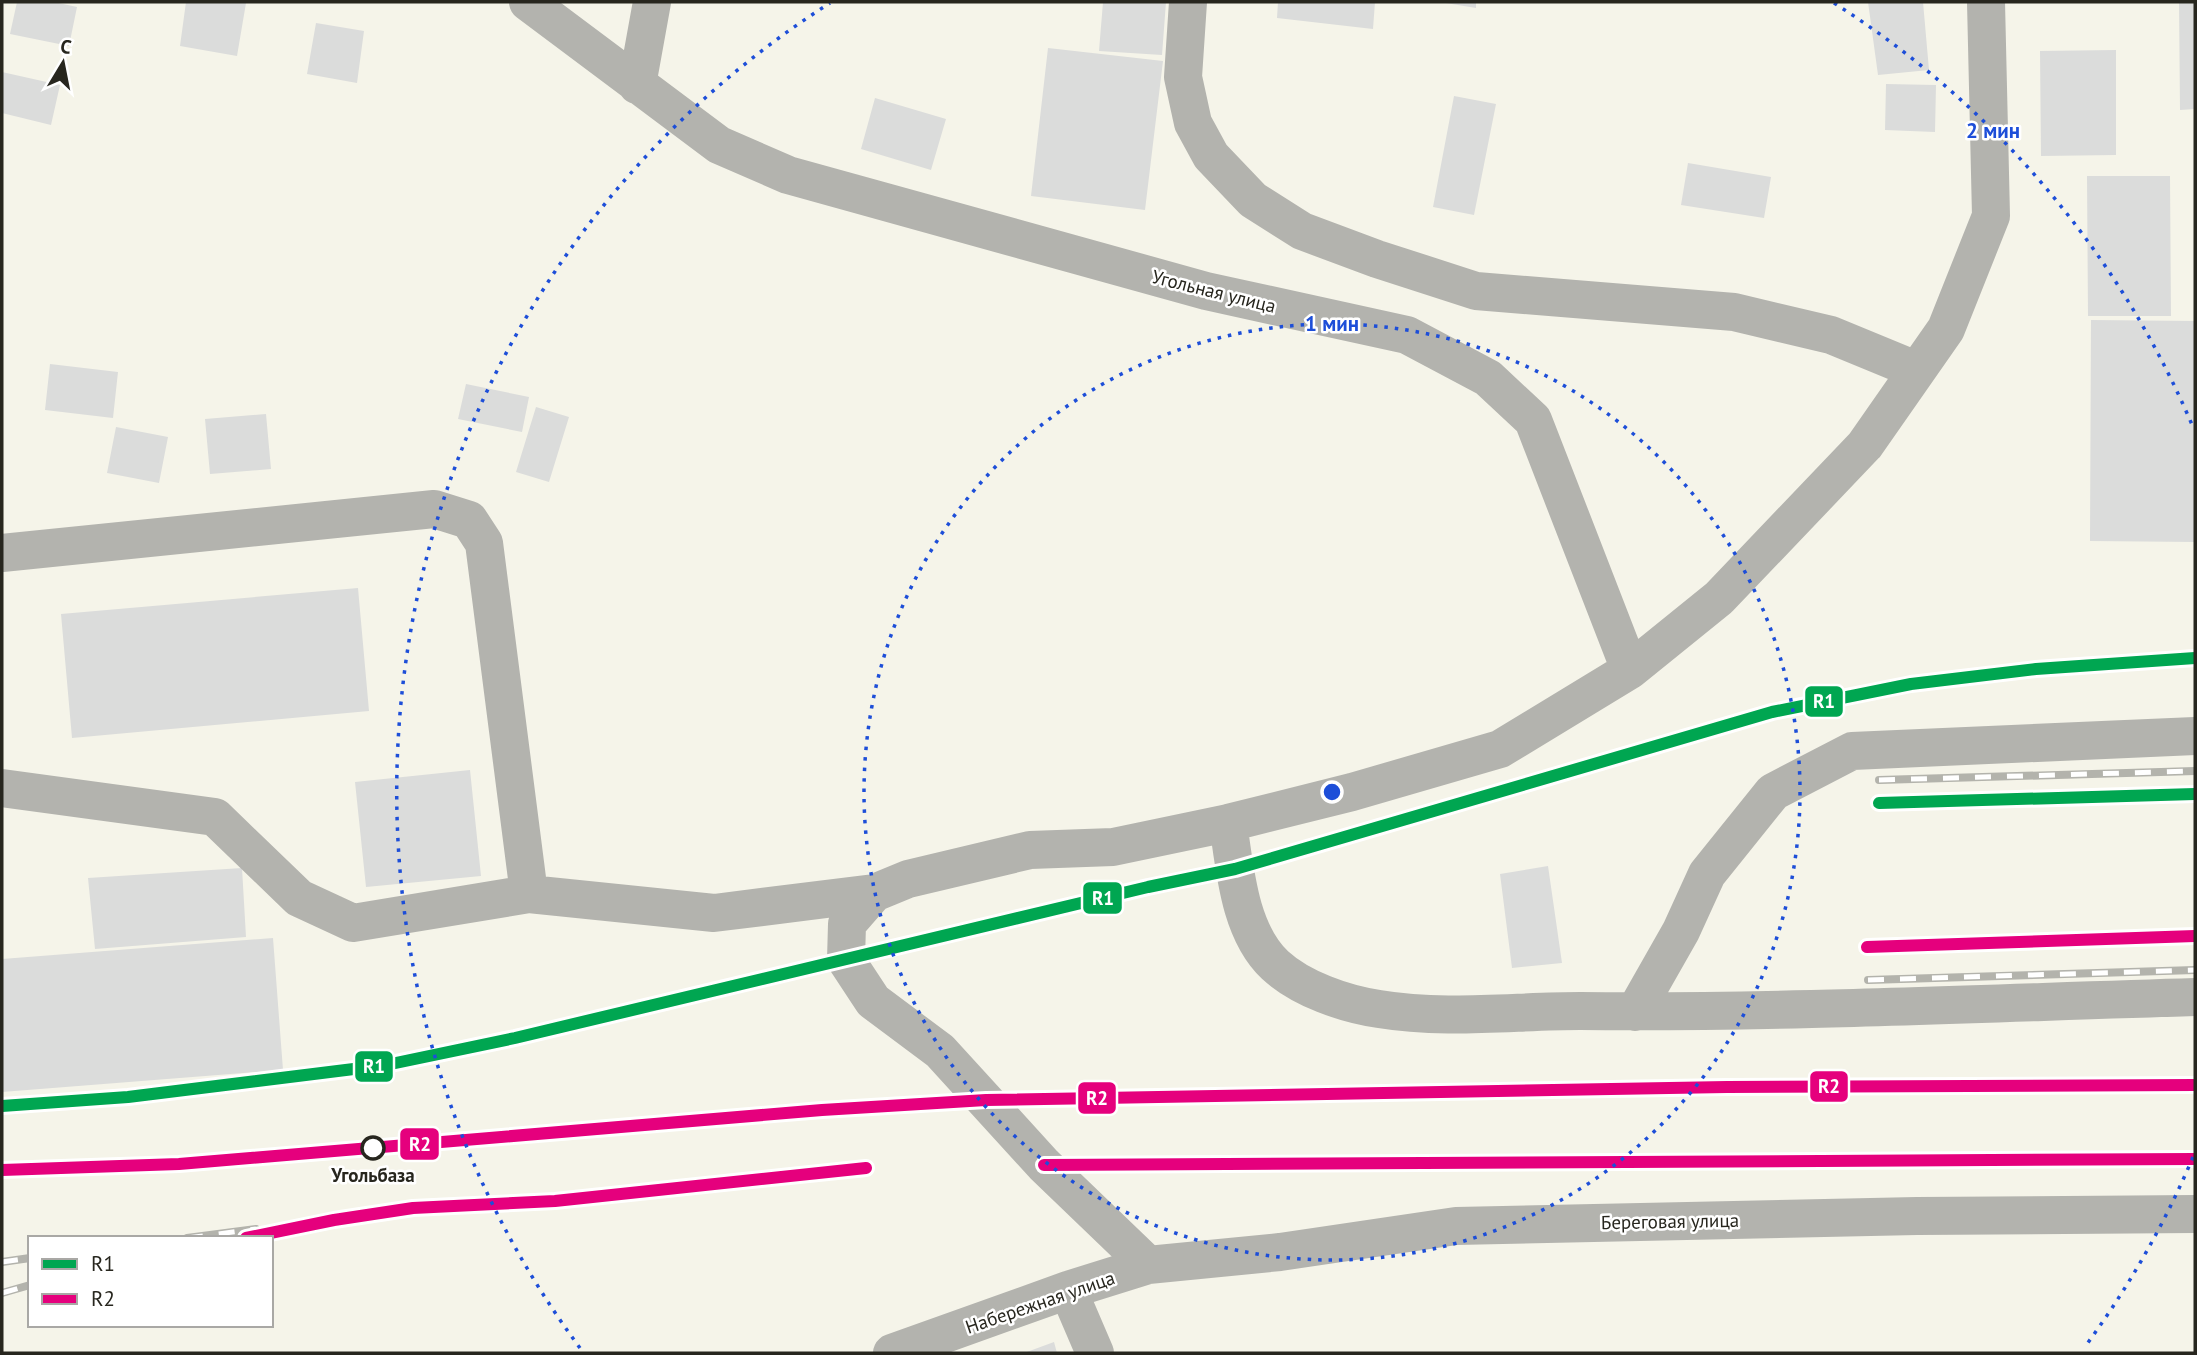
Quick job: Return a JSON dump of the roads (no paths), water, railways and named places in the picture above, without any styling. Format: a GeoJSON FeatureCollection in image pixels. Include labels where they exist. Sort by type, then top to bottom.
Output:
{"type":"FeatureCollection","features":[{"type":"Feature","properties":{"kind":"street","name":"Угольная улица"},"geometry":{"type":"LineString","coordinates":[[528,2],[719,145],[788,175],[1206,291],[1407,335],[1488,378],[1532,420],[1630,670]]}},
{"type":"Feature","properties":{"kind":"street"},"geometry":{"type":"LineString","coordinates":[[637,85],[652,2]]}},
{"type":"Feature","properties":{"kind":"street"},"geometry":{"type":"LineString","coordinates":[[1188,2],[1184,77],[1193,123],[1211,156],[1254,200],[1302,231],[1476,291],[1734,312],[1831,335],[1916,370]]}},
{"type":"Feature","properties":{"kind":"street"},"geometry":{"type":"LineString","coordinates":[[2,788],[215,817],[299,898],[352,923],[529,894],[714,913],[874,893],[908,879],[1030,850],[1113,846],[1228,823],[1352,792],[1500,748],[1630,670],[1718,598],[1865,445],[1946,330],[1991,216],[1986,2]]}},
{"type":"Feature","properties":{"kind":"street"},"geometry":{"type":"LineString","coordinates":[[2,553],[434,509],[469,520],[484,543],[529,894]]}},
{"type":"Feature","properties":{"kind":"street"},"geometry":{"type":"LineString","coordinates":[[1635,1012],[1681,931],[1707,874],[1773,792],[1852,751],[2195,736]]}},
{"type":"Feature","properties":{"kind":"street"},"geometry":{"type":"LineString","coordinates":[[1228,823],[1235,869],[1253,937],[1275,965],[1305,985],[1379,1009],[1445,1014],[1635,1012],[2195,997]]}},
{"type":"Feature","properties":{"kind":"street"},"geometry":{"type":"LineString","coordinates":[[874,893],[847,923],[846,960],[873,1001],[940,1051],[1044,1165],[1148,1265]]}},
{"type":"Feature","properties":{"kind":"street","name":"Береговая улица"},"geometry":{"type":"LineString","coordinates":[[1148,1265],[1280,1252],[1456,1226],[1917,1216],[2195,1214]]}},
{"type":"Feature","properties":{"kind":"street","name":"Набережная улица"},"geometry":{"type":"LineString","coordinates":[[892,1353],[1068,1290],[1148,1265]]}},
{"type":"Feature","properties":{"kind":"street"},"geometry":{"type":"LineString","coordinates":[[1068,1290],[1095,1353]]}},
{"type":"Feature","properties":{"kind":"railway"},"geometry":{"type":"LineString","coordinates":[[2,1106],[128,1097],[386,1065],[515,1038],[1148,887],[1235,869],[1772,712],[1911,684],[2036,669],[2195,658]]}},
{"type":"Feature","properties":{"kind":"railway"},"geometry":{"type":"LineString","coordinates":[[1879,780],[2195,771]]}},
{"type":"Feature","properties":{"kind":"railway"},"geometry":{"type":"LineString","coordinates":[[1879,803],[2195,794]]}},
{"type":"Feature","properties":{"kind":"railway"},"geometry":{"type":"LineString","coordinates":[[1867,947],[2195,936]]}},
{"type":"Feature","properties":{"kind":"railway"},"geometry":{"type":"LineString","coordinates":[[1868,980],[2195,970]]}},
{"type":"Feature","properties":{"kind":"railway"},"geometry":{"type":"LineString","coordinates":[[1044,1165],[2195,1159]]}},
{"type":"Feature","properties":{"kind":"railway"},"geometry":{"type":"LineString","coordinates":[[256,1236],[413,1208],[555,1201],[866,1168]]}},
{"type":"Feature","properties":{"kind":"railway"},"geometry":{"type":"LineString","coordinates":[[202,1236],[256,1229]]}},
{"type":"Feature","properties":{"kind":"railway"},"geometry":{"type":"LineString","coordinates":[[2,1262],[28,1258]]}},
{"type":"Feature","properties":{"kind":"railway"},"geometry":{"type":"LineString","coordinates":[[2,1293],[28,1286]]}},
{"type":"Feature","properties":{"kind":"place","name":"Угольбаза"},"geometry":{"type":"Point","coordinates":[373,1148]}}]}
